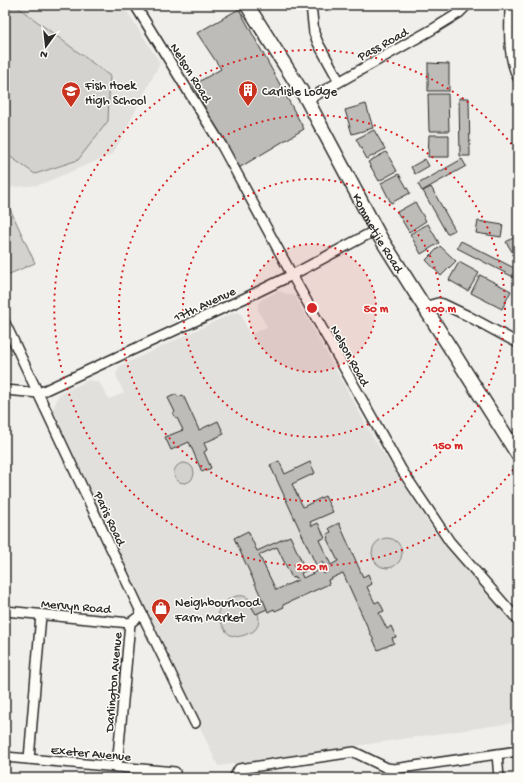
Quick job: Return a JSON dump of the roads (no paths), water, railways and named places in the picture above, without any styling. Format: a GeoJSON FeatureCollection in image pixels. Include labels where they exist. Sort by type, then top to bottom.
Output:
{"type":"FeatureCollection","features":[{"type":"Feature","properties":{"kind":"main road","name":"Kommetjie Road"},"geometry":{"type":"LineString","coordinates":[[247,5],[306,100],[376,230],[423,307],[518,455]]}},
{"type":"Feature","properties":{"kind":"street","name":"Nelson Road"},"geometry":{"type":"LineString","coordinates":[[135,5],[222,146],[292,276],[409,481],[454,548],[518,620]]}},
{"type":"Feature","properties":{"kind":"street"},"geometry":{"type":"LineString","coordinates":[[311,5],[314,33],[339,81]]}},
{"type":"Feature","properties":{"kind":"street","name":"Pass Road"},"geometry":{"type":"LineString","coordinates":[[306,100],[373,64],[459,14],[467,5]]}},
{"type":"Feature","properties":{"kind":"street"},"geometry":{"type":"LineString","coordinates":[[510,6],[511,53],[513,65],[518,78]]}},
{"type":"Feature","properties":{"kind":"street","name":"17th Avenue"},"geometry":{"type":"LineString","coordinates":[[39,393],[292,276],[376,230]]}},
{"type":"Feature","properties":{"kind":"street"},"geometry":{"type":"LineString","coordinates":[[423,307],[438,303],[443,304],[518,343]]}},
{"type":"Feature","properties":{"kind":"street","name":"Paris Road"},"geometry":{"type":"LineString","coordinates":[[5,323],[195,723]]}},
{"type":"Feature","properties":{"kind":"street"},"geometry":{"type":"LineString","coordinates":[[5,390],[39,393]]}},
{"type":"Feature","properties":{"kind":"street","name":"Mervyn Road"},"geometry":{"type":"LineString","coordinates":[[5,611],[130,623]]}},
{"type":"Feature","properties":{"kind":"street"},"geometry":{"type":"LineString","coordinates":[[29,759],[41,614]]}},
{"type":"Feature","properties":{"kind":"street"},"geometry":{"type":"LineString","coordinates":[[130,623],[142,614]]}},
{"type":"Feature","properties":{"kind":"street","name":"Darlington Avenue"},"geometry":{"type":"LineString","coordinates":[[117,767],[130,623]]}},
{"type":"Feature","properties":{"kind":"street"},"geometry":{"type":"LineString","coordinates":[[234,778],[239,769],[354,752],[387,768],[394,769],[518,751]]}},
{"type":"Feature","properties":{"kind":"street"},"geometry":{"type":"LineString","coordinates":[[497,754],[499,778]]}},
{"type":"Feature","properties":{"kind":"street","name":"Exeter Avenue"},"geometry":{"type":"LineString","coordinates":[[5,757],[175,772]]}},
{"type":"Feature","properties":{"kind":"place","name":"Carlisle Lodge"},"geometry":{"type":"Point","coordinates":[248,107]}},
{"type":"Feature","properties":{"kind":"place","name":"Fish Hoek High School"},"geometry":{"type":"Point","coordinates":[71,108]}},
{"type":"Feature","properties":{"kind":"place","name":"Neighbourhood Farm Market"},"geometry":{"type":"Point","coordinates":[161,625]}}]}
